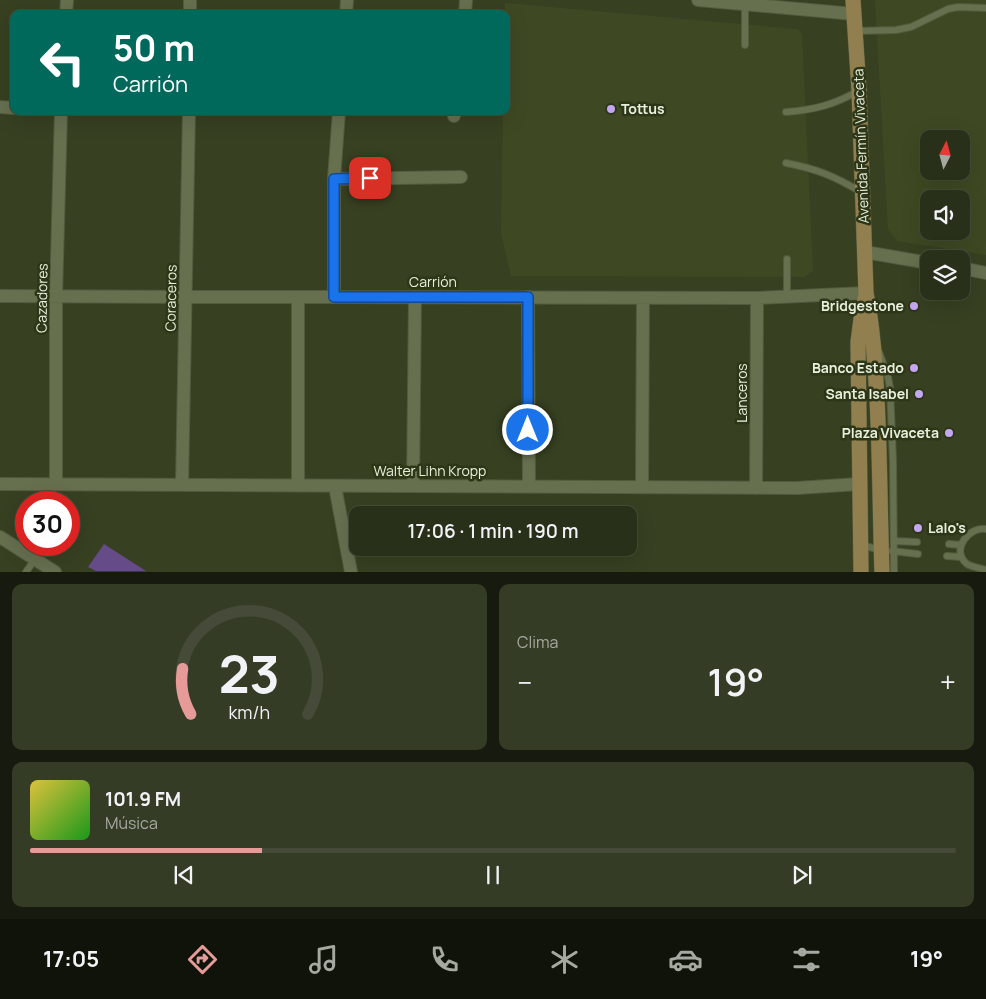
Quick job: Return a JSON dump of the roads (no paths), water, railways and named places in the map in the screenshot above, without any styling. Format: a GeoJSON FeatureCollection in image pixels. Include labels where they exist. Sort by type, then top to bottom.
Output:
{"type":"FeatureCollection","features":[{"type":"Feature","properties":{"kind":"main road","name":"Avenida Fermín Vivaceta"},"geometry":{"type":"LineString","coordinates":[[853,7],[860,90],[866,292],[872,318],[874,342],[887,551],[882,572]]}},
{"type":"Feature","properties":{"kind":"main road","name":"Avenida Fermín Vivaceta"},"geometry":{"type":"LineString","coordinates":[[861,572],[858,342],[866,292]]}},
{"type":"Feature","properties":{"kind":"street"},"geometry":{"type":"LineString","coordinates":[[698,0],[818,8],[853,7]]}},
{"type":"Feature","properties":{"kind":"street","name":"Cazadores"},"geometry":{"type":"LineString","coordinates":[[56,484],[56,296],[62,115]]}},
{"type":"Feature","properties":{"kind":"street","name":"Coraceros"},"geometry":{"type":"LineString","coordinates":[[182,485],[187,115]]}},
{"type":"Feature","properties":{"kind":"street"},"geometry":{"type":"LineString","coordinates":[[334,297],[334,179],[339,115]]}},
{"type":"Feature","properties":{"kind":"street"},"geometry":{"type":"LineString","coordinates":[[334,179],[461,177]]}},
{"type":"Feature","properties":{"kind":"street"},"geometry":{"type":"LineString","coordinates":[[865,252],[920,261]]}},
{"type":"Feature","properties":{"kind":"street"},"geometry":{"type":"LineString","coordinates":[[970,270],[986,273]]}},
{"type":"Feature","properties":{"kind":"street","name":"Carrión"},"geometry":{"type":"LineString","coordinates":[[0,296],[186,298],[757,298],[866,292]]}},
{"type":"Feature","properties":{"kind":"street"},"geometry":{"type":"LineString","coordinates":[[298,297],[298,486]]}},
{"type":"Feature","properties":{"kind":"street"},"geometry":{"type":"LineString","coordinates":[[413,486],[416,297]]}},
{"type":"Feature","properties":{"kind":"street"},"geometry":{"type":"LineString","coordinates":[[528,297],[528,486]]}},
{"type":"Feature","properties":{"kind":"street"},"geometry":{"type":"LineString","coordinates":[[642,487],[643,298]]}},
{"type":"Feature","properties":{"kind":"street","name":"Lanceros"},"geometry":{"type":"LineString","coordinates":[[756,488],[757,298]]}},
{"type":"Feature","properties":{"kind":"street","name":"Walter Lihn Kropp"},"geometry":{"type":"LineString","coordinates":[[0,484],[798,488],[860,484]]}},
{"type":"Feature","properties":{"kind":"street"},"geometry":{"type":"LineString","coordinates":[[336,486],[351,572]]}},
{"type":"Feature","properties":{"kind":"street"},"geometry":{"type":"LineString","coordinates":[[0,537],[55,572]]}},
{"type":"Feature","properties":{"kind":"lane"},"geometry":{"type":"LineString","coordinates":[[745,4],[745,45]]}},
{"type":"Feature","properties":{"kind":"lane"},"geometry":{"type":"LineString","coordinates":[[856,31],[896,30],[910,27],[948,9],[958,7],[986,8]]}},
{"type":"Feature","properties":{"kind":"lane"},"geometry":{"type":"LineString","coordinates":[[786,112],[825,106],[843,100],[860,90]]}},
{"type":"Feature","properties":{"kind":"lane"},"geometry":{"type":"LineString","coordinates":[[786,163],[825,172],[863,193]]}},
{"type":"Feature","properties":{"kind":"lane"},"geometry":{"type":"LineString","coordinates":[[787,259],[787,297]]}},
{"type":"Feature","properties":{"kind":"lane"},"geometry":{"type":"LineString","coordinates":[[874,342],[886,369],[890,388],[894,541],[887,551]]}},
{"type":"Feature","properties":{"kind":"lane"},"geometry":{"type":"LineString","coordinates":[[986,529],[975,530],[969,534],[961,545],[961,557],[967,564],[986,570]]}},
{"type":"Feature","properties":{"kind":"lane"},"geometry":{"type":"LineString","coordinates":[[894,541],[917,542]]}},
{"type":"Feature","properties":{"kind":"lane"},"geometry":{"type":"LineString","coordinates":[[949,544],[961,545]]}},
{"type":"Feature","properties":{"kind":"lane"},"geometry":{"type":"LineString","coordinates":[[860,545],[887,551],[918,554]]}},
{"type":"Feature","properties":{"kind":"lane"},"geometry":{"type":"LineString","coordinates":[[887,551],[894,572]]}},
{"type":"Feature","properties":{"kind":"lane"},"geometry":{"type":"LineString","coordinates":[[947,556],[961,557]]}},
{"type":"Feature","properties":{"kind":"lane"},"geometry":{"type":"LineString","coordinates":[[26,572],[35,559]]}},
{"type":"Feature","properties":{"kind":"place","name":"Tottus"},"geometry":{"type":"Point","coordinates":[611,109]}},
{"type":"Feature","properties":{"kind":"place","name":"Bridgestone"},"geometry":{"type":"Point","coordinates":[914,306]}},
{"type":"Feature","properties":{"kind":"place","name":"Banco Estado"},"geometry":{"type":"Point","coordinates":[914,368]}},
{"type":"Feature","properties":{"kind":"place","name":"Santa Isabel"},"geometry":{"type":"Point","coordinates":[919,394]}},
{"type":"Feature","properties":{"kind":"place","name":"Plaza Vivaceta"},"geometry":{"type":"Point","coordinates":[949,433]}},
{"type":"Feature","properties":{"kind":"place","name":"Lalo's"},"geometry":{"type":"Point","coordinates":[918,528]}}]}
